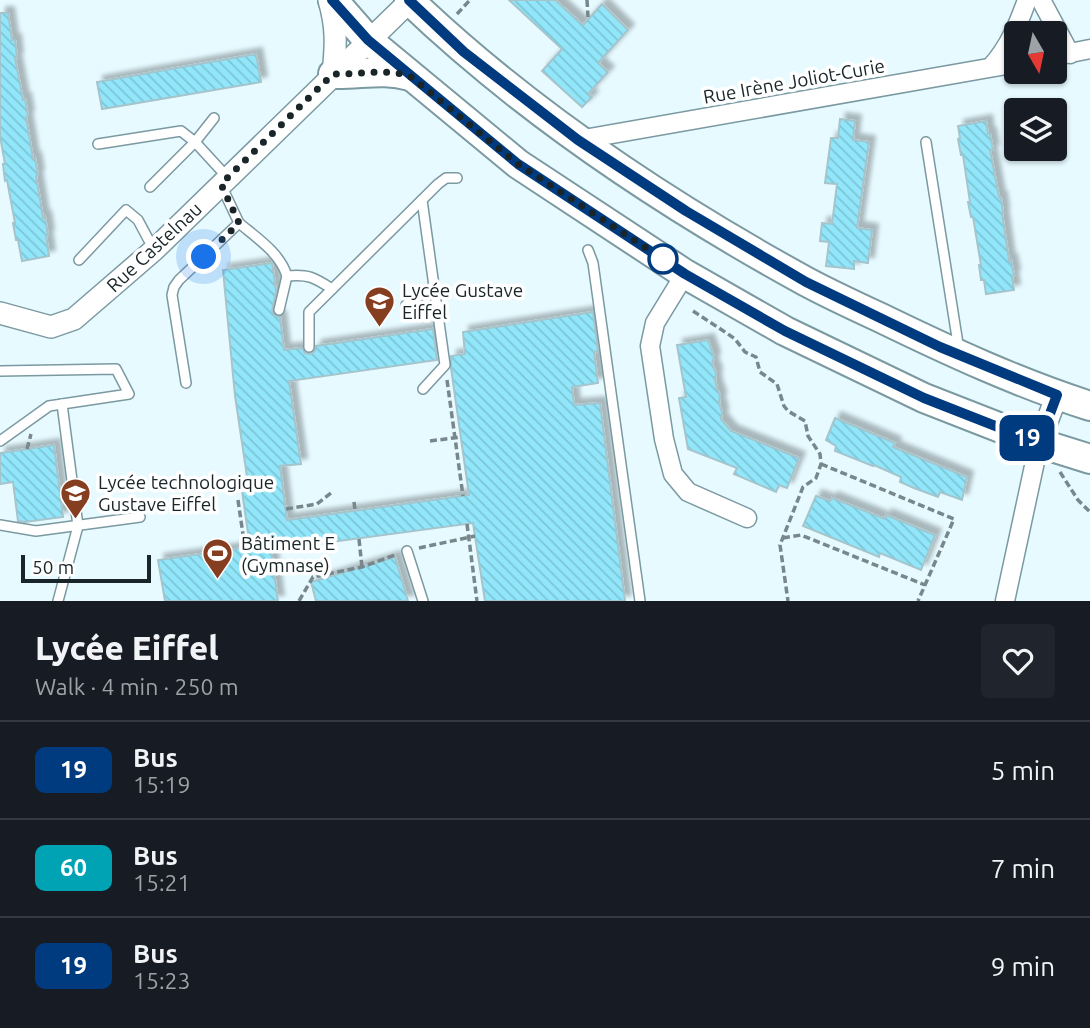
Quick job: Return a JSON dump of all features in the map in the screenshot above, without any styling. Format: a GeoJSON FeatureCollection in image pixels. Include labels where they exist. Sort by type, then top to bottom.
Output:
{"type":"FeatureCollection","features":[{"type":"Feature","properties":{"kind":"main road"},"geometry":{"type":"LineString","coordinates":[[331,0],[368,40],[518,164],[685,274],[785,331],[924,398],[1090,459]]}},
{"type":"Feature","properties":{"kind":"main road"},"geometry":{"type":"LineString","coordinates":[[409,0],[464,52],[578,140],[686,211],[806,282],[960,355],[1090,406]]}},
{"type":"Feature","properties":{"kind":"main road"},"geometry":{"type":"LineString","coordinates":[[333,74],[378,71],[410,76]]}},
{"type":"Feature","properties":{"kind":"street"},"geometry":{"type":"LineString","coordinates":[[331,0],[336,47],[333,74]]}},
{"type":"Feature","properties":{"kind":"street","name":"Rue Castelnau"},"geometry":{"type":"LineString","coordinates":[[2,312],[51,327],[74,319],[154,250],[409,0]]}},
{"type":"Feature","properties":{"kind":"street"},"geometry":{"type":"LineString","coordinates":[[991,67],[1005,52],[1027,0]]}},
{"type":"Feature","properties":{"kind":"street"},"geometry":{"type":"LineString","coordinates":[[1041,0],[1049,21]]}},
{"type":"Feature","properties":{"kind":"street"},"geometry":{"type":"LineString","coordinates":[[1068,54],[1090,49]]}},
{"type":"Feature","properties":{"kind":"street","name":"Rue Irène Joliot-Curie"},"geometry":{"type":"LineString","coordinates":[[578,140],[1004,65]]}},
{"type":"Feature","properties":{"kind":"street"},"geometry":{"type":"LineString","coordinates":[[685,274],[655,323],[650,346],[664,439],[673,474],[688,492],[747,518]]}},
{"type":"Feature","properties":{"kind":"street"},"geometry":{"type":"LineString","coordinates":[[1004,601],[1049,446],[1057,395]]}},
{"type":"Feature","properties":{"kind":"lane"},"geometry":{"type":"LineString","coordinates":[[150,187],[215,118]]}},
{"type":"Feature","properties":{"kind":"lane"},"geometry":{"type":"LineString","coordinates":[[98,144],[181,131],[195,142],[224,181],[239,223],[269,248],[284,266],[287,276],[279,310]]}},
{"type":"Feature","properties":{"kind":"lane"},"geometry":{"type":"LineString","coordinates":[[926,142],[960,355]]}},
{"type":"Feature","properties":{"kind":"lane"},"geometry":{"type":"LineString","coordinates":[[309,347],[309,312],[446,178],[457,178]]}},
{"type":"Feature","properties":{"kind":"lane"},"geometry":{"type":"LineString","coordinates":[[422,200],[445,365],[423,390]]}},
{"type":"Feature","properties":{"kind":"lane"},"geometry":{"type":"LineString","coordinates":[[79,260],[126,210],[138,220],[154,250]]}},
{"type":"Feature","properties":{"kind":"lane"},"geometry":{"type":"LineString","coordinates":[[186,383],[172,295],[174,287],[239,223]]}},
{"type":"Feature","properties":{"kind":"lane"},"geometry":{"type":"LineString","coordinates":[[588,250],[593,263],[640,601]]}},
{"type":"Feature","properties":{"kind":"lane"},"geometry":{"type":"LineString","coordinates":[[287,276],[304,275],[316,278],[332,289]]}},
{"type":"Feature","properties":{"kind":"lane"},"geometry":{"type":"LineString","coordinates":[[406,305],[434,286]]}},
{"type":"Feature","properties":{"kind":"lane"},"geometry":{"type":"LineString","coordinates":[[0,371],[116,369],[129,394],[49,407],[0,441]]}},
{"type":"Feature","properties":{"kind":"lane"},"geometry":{"type":"LineString","coordinates":[[58,601],[78,526],[62,404]]}},
{"type":"Feature","properties":{"kind":"lane"},"geometry":{"type":"LineString","coordinates":[[0,526],[36,531],[140,517]]}},
{"type":"Feature","properties":{"kind":"lane"},"geometry":{"type":"LineString","coordinates":[[407,551],[423,601]]}},
{"type":"Feature","properties":{"kind":"path"},"geometry":{"type":"LineString","coordinates":[[587,0],[588,17]]}},
{"type":"Feature","properties":{"kind":"path"},"geometry":{"type":"LineString","coordinates":[[693,311],[735,339],[745,352],[756,357],[760,372],[777,384],[784,406],[805,421],[810,440],[820,454],[821,464],[816,478],[803,487],[780,545],[788,601]]}},
{"type":"Feature","properties":{"kind":"path"},"geometry":{"type":"LineString","coordinates":[[445,365],[463,496]]}},
{"type":"Feature","properties":{"kind":"path"},"geometry":{"type":"LineString","coordinates":[[430,441],[461,437]]}},
{"type":"Feature","properties":{"kind":"path"},"geometry":{"type":"LineString","coordinates":[[1049,446],[1060,473],[1078,500],[1090,512]]}},
{"type":"Feature","properties":{"kind":"path"},"geometry":{"type":"LineString","coordinates":[[821,464],[954,519],[918,601]]}},
{"type":"Feature","properties":{"kind":"path"},"geometry":{"type":"LineString","coordinates":[[286,509],[317,504],[331,493]]}},
{"type":"Feature","properties":{"kind":"path"},"geometry":{"type":"LineString","coordinates":[[238,500],[244,548]]}},
{"type":"Feature","properties":{"kind":"path"},"geometry":{"type":"LineString","coordinates":[[354,502],[355,510]]}},
{"type":"Feature","properties":{"kind":"path"},"geometry":{"type":"LineString","coordinates":[[240,517],[246,515]]}},
{"type":"Feature","properties":{"kind":"path"},"geometry":{"type":"LineString","coordinates":[[467,524],[477,601]]}},
{"type":"Feature","properties":{"kind":"path"},"geometry":{"type":"LineString","coordinates":[[783,538],[801,535],[925,585]]}},
{"type":"Feature","properties":{"kind":"path"},"geometry":{"type":"LineString","coordinates":[[299,601],[313,577],[362,566],[407,551],[475,536]]}},
{"type":"Feature","properties":{"kind":"path"},"geometry":{"type":"LineString","coordinates":[[359,538],[362,566]]}},
{"type":"Feature","properties":{"kind":"building"},"geometry":{"type":"Polygon","coordinates":[[[509,0],[555,0],[583,25],[602,4],[628,30],[598,63],[608,72],[588,94],[592,97],[582,107],[542,71],[562,49],[509,0]]]}},
{"type":"Feature","properties":{"kind":"building"},"geometry":{"type":"Polygon","coordinates":[[[0,13],[8,13],[12,40],[15,40],[15,58],[23,100],[25,99],[33,159],[35,158],[43,218],[45,217],[48,235],[49,256],[22,261],[7,180],[5,181],[0,136],[0,13]]]}},
{"type":"Feature","properties":{"kind":"building"},"geometry":{"type":"Polygon","coordinates":[[[256,54],[261,82],[102,109],[97,82],[256,54]]]}},
{"type":"Feature","properties":{"kind":"building"},"geometry":{"type":"Polygon","coordinates":[[[840,119],[855,121],[853,140],[869,142],[857,228],[872,230],[868,263],[854,261],[854,269],[826,266],[829,242],[820,241],[822,223],[832,224],[837,184],[825,183],[831,138],[838,138],[840,119]]]}},
{"type":"Feature","properties":{"kind":"building"},"geometry":{"type":"Polygon","coordinates":[[[986,121],[1001,198],[1009,261],[1011,260],[1014,275],[1014,290],[986,294],[984,280],[981,280],[973,217],[968,202],[958,126],[986,121]]]}},
{"type":"Feature","properties":{"kind":"building"},"geometry":{"type":"Polygon","coordinates":[[[272,263],[276,291],[272,311],[275,316],[280,317],[284,350],[302,348],[305,353],[310,354],[315,351],[316,346],[433,329],[437,360],[289,381],[301,464],[280,466],[287,520],[469,495],[451,368],[451,356],[465,354],[463,332],[593,312],[598,351],[594,352],[598,383],[572,387],[574,405],[600,403],[625,601],[485,601],[473,523],[271,550],[278,601],[165,601],[158,560],[250,547],[241,484],[248,483],[235,396],[223,270],[272,263]]]}},
{"type":"Feature","properties":{"kind":"building"},"geometry":{"type":"Polygon","coordinates":[[[708,340],[714,357],[712,364],[720,396],[721,419],[731,431],[799,458],[787,488],[779,485],[776,492],[734,474],[737,468],[688,449],[679,398],[686,397],[677,345],[708,340]]]}},
{"type":"Feature","properties":{"kind":"building"},"geometry":{"type":"Polygon","coordinates":[[[835,418],[895,443],[893,447],[967,477],[962,500],[940,492],[938,497],[914,488],[900,482],[901,477],[835,451],[836,446],[826,440],[835,418]]]}},
{"type":"Feature","properties":{"kind":"building"},"geometry":{"type":"Polygon","coordinates":[[[54,445],[63,517],[18,521],[13,482],[0,484],[0,453],[54,445]]]}},
{"type":"Feature","properties":{"kind":"building"},"geometry":{"type":"Polygon","coordinates":[[[816,496],[830,501],[832,498],[885,519],[886,515],[935,535],[921,570],[880,553],[879,557],[803,526],[816,496]]]}},
{"type":"Feature","properties":{"kind":"building"},"geometry":{"type":"Polygon","coordinates":[[[395,557],[408,601],[316,601],[311,582],[395,557]]]}},
{"type":"Feature","properties":{"kind":"bus line","name":"19"},"geometry":{"type":"LineString","coordinates":[[332,0],[368,40],[518,164],[685,274],[785,331],[924,398],[1039,443],[1057,395],[940,347],[806,282],[686,211],[578,140],[464,52],[409,0]]}},
{"type":"Feature","properties":{"kind":"place","name":"Lycée Gustave Eiffel"},"geometry":{"type":"Point","coordinates":[379,328]}},
{"type":"Feature","properties":{"kind":"place","name":"Lycée technologique Gustave Eiffel"},"geometry":{"type":"Point","coordinates":[75,520]}},
{"type":"Feature","properties":{"kind":"place","name":"Bâtiment E (Gymnase)"},"geometry":{"type":"Point","coordinates":[218,581]}},
{"type":"Feature","properties":{"kind":"route"},"geometry":{"type":"LineString","coordinates":[[204,257],[239,223],[221,184],[333,74],[378,71],[410,76],[518,164],[663,259]]}}]}
